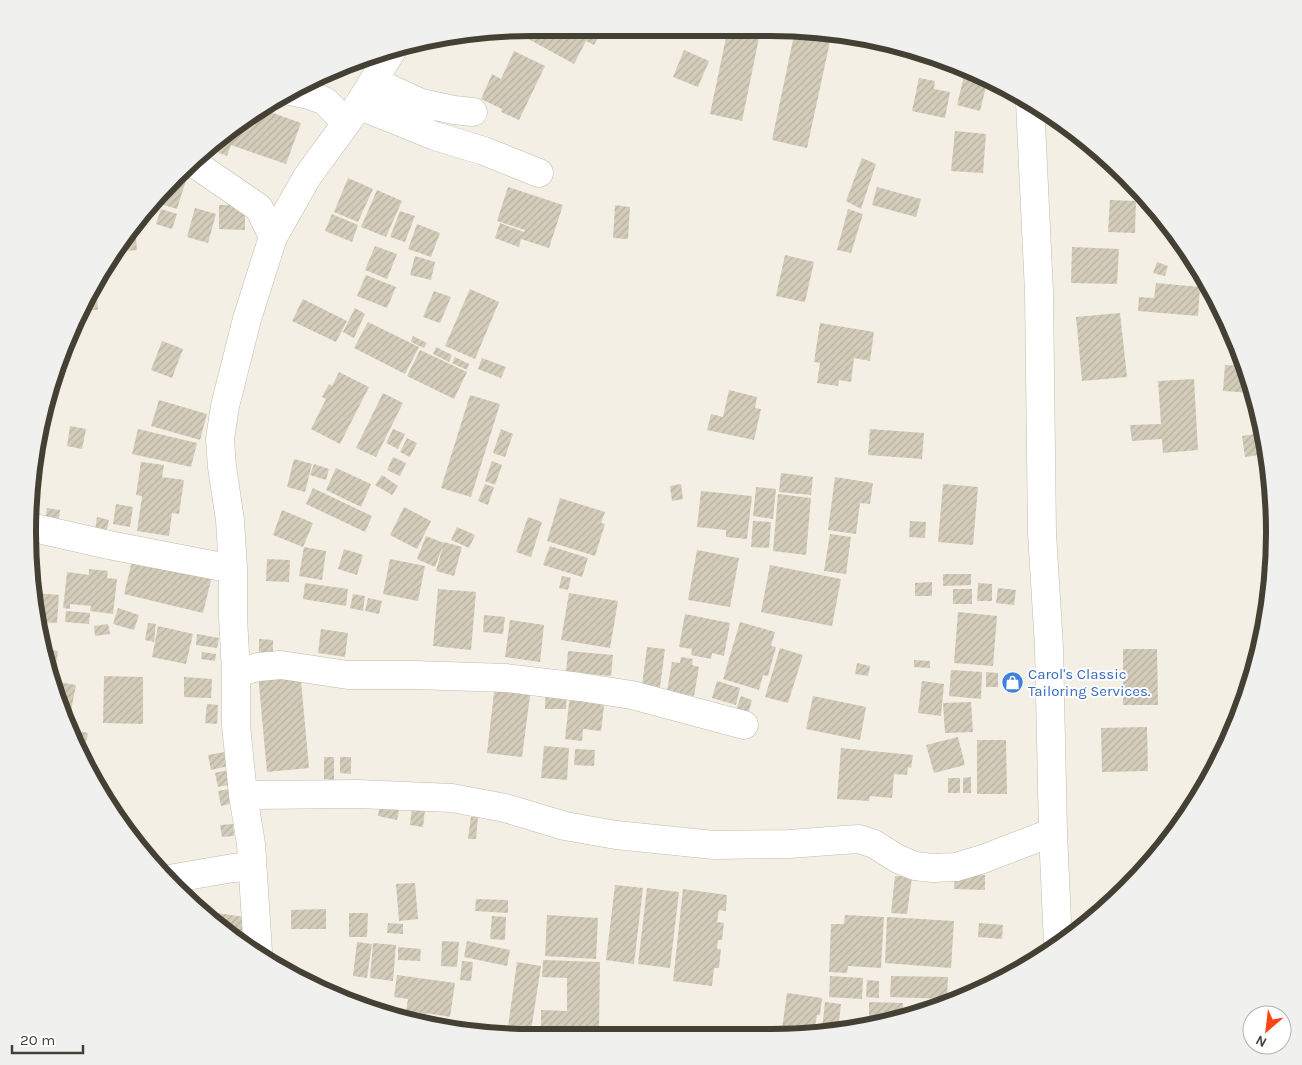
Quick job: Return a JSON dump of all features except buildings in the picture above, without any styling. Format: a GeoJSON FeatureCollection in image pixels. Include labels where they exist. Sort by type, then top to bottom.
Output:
{"type":"FeatureCollection","features":[{"type":"Feature","properties":{"kind":"street"},"geometry":{"type":"LineString","coordinates":[[258,945],[250,844],[236,725],[233,569],[230,520],[220,439],[224,406],[247,318],[273,237],[307,177],[352,114],[386,59]]}},
{"type":"Feature","properties":{"kind":"street"},"geometry":{"type":"LineString","coordinates":[[373,80],[421,102],[454,110],[473,112]]}},
{"type":"Feature","properties":{"kind":"street"},"geometry":{"type":"LineString","coordinates":[[301,93],[352,114],[484,151],[539,173]]}},
{"type":"Feature","properties":{"kind":"street"},"geometry":{"type":"LineString","coordinates":[[1030,111],[1039,292],[1042,533],[1049,647],[1053,832],[1058,936]]}},
{"type":"Feature","properties":{"kind":"street"},"geometry":{"type":"LineString","coordinates":[[198,166],[258,208],[273,237]]}},
{"type":"Feature","properties":{"kind":"street"},"geometry":{"type":"LineString","coordinates":[[36,529],[233,569]]}},
{"type":"Feature","properties":{"kind":"street"},"geometry":{"type":"LineString","coordinates":[[236,673],[258,667],[281,665],[348,675],[506,678],[632,695],[744,725]]}},
{"type":"Feature","properties":{"kind":"street"},"geometry":{"type":"LineString","coordinates":[[243,795],[358,794],[452,798],[505,808],[565,826],[616,835],[714,845],[789,844],[859,840],[874,844],[898,859],[915,866],[933,868],[956,866],[984,859],[1053,832]]}},
{"type":"Feature","properties":{"kind":"street"},"geometry":{"type":"LineString","coordinates":[[177,878],[233,868],[252,867]]}},
{"type":"Feature","properties":{"kind":"place","name":"Carol's Classic Tailoring Services."},"geometry":{"type":"Point","coordinates":[1012,683]}}]}
